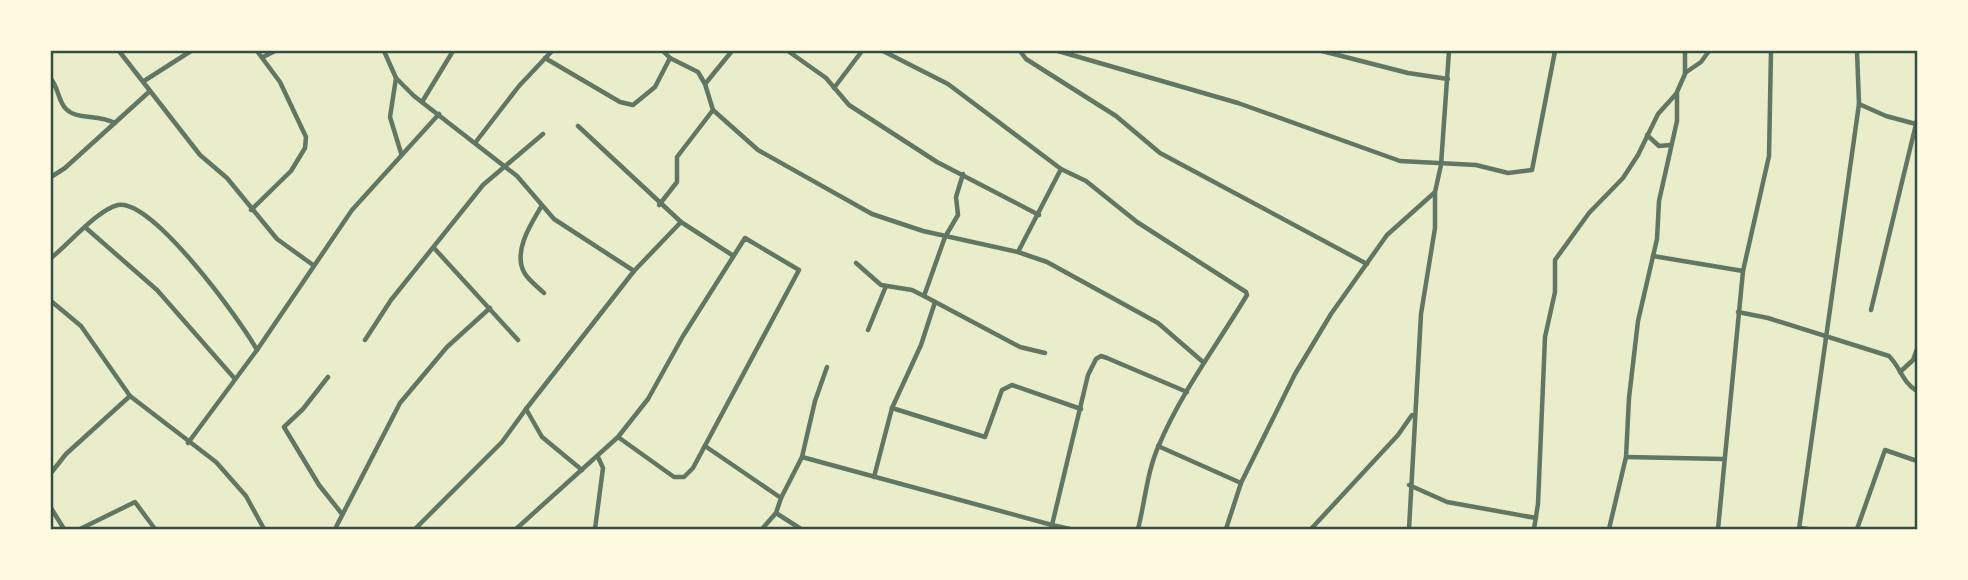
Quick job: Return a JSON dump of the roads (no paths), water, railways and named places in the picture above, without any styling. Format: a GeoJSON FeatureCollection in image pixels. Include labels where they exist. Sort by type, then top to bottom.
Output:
{"type":"FeatureCollection","features":[{"type":"Feature","properties":{"kind":"street"},"geometry":{"type":"LineString","coordinates":[[119,51],[200,155],[226,178],[277,239],[313,265]]}},
{"type":"Feature","properties":{"kind":"street"},"geometry":{"type":"LineString","coordinates":[[144,80],[191,51]]}},
{"type":"Feature","properties":{"kind":"street"},"geometry":{"type":"LineString","coordinates":[[251,211],[291,171],[305,148],[306,137],[280,82],[257,51]]}},
{"type":"Feature","properties":{"kind":"street"},"geometry":{"type":"LineString","coordinates":[[263,57],[275,51]]}},
{"type":"Feature","properties":{"kind":"street"},"geometry":{"type":"LineString","coordinates":[[384,51],[396,78],[422,103],[503,165],[541,207],[634,271]]}},
{"type":"Feature","properties":{"kind":"street"},"geometry":{"type":"LineString","coordinates":[[422,103],[453,51]]}},
{"type":"Feature","properties":{"kind":"street"},"geometry":{"type":"LineString","coordinates":[[475,143],[519,86],[552,51]]}},
{"type":"Feature","properties":{"kind":"street"},"geometry":{"type":"LineString","coordinates":[[663,51],[670,58],[698,72],[705,84],[713,110],[758,150],[872,214],[945,237],[1018,252],[1073,275],[1158,323],[1203,362]]}},
{"type":"Feature","properties":{"kind":"street"},"geometry":{"type":"LineString","coordinates":[[705,84],[732,51]]}},
{"type":"Feature","properties":{"kind":"street"},"geometry":{"type":"LineString","coordinates":[[788,51],[808,63],[849,106],[937,162],[1039,215]]}},
{"type":"Feature","properties":{"kind":"street"},"geometry":{"type":"LineString","coordinates":[[834,88],[862,51]]}},
{"type":"Feature","properties":{"kind":"street"},"geometry":{"type":"LineString","coordinates":[[883,51],[948,84],[1061,169],[1086,181],[1137,222],[1246,292],[1247,295],[1227,328],[1203,362],[1158,446],[1138,529]]}},
{"type":"Feature","properties":{"kind":"street"},"geometry":{"type":"LineString","coordinates":[[1020,51],[1026,59],[1116,116],[1160,153],[1367,264]]}},
{"type":"Feature","properties":{"kind":"street"},"geometry":{"type":"LineString","coordinates":[[1058,51],[1238,103],[1400,161],[1441,165],[1454,162],[1476,164],[1508,173],[1532,170],[1555,51]]}},
{"type":"Feature","properties":{"kind":"street"},"geometry":{"type":"LineString","coordinates":[[1321,51],[1409,73],[1448,79]]}},
{"type":"Feature","properties":{"kind":"street"},"geometry":{"type":"LineString","coordinates":[[1409,529],[1413,413],[1421,314],[1435,228],[1434,192],[1441,165],[1449,51]]}},
{"type":"Feature","properties":{"kind":"street"},"geometry":{"type":"LineString","coordinates":[[1534,529],[1545,337],[1556,292],[1555,260],[1588,213],[1623,178],[1658,114],[1677,92],[1685,74],[1685,51]]}},
{"type":"Feature","properties":{"kind":"street"},"geometry":{"type":"LineString","coordinates":[[1685,74],[1710,51]]}},
{"type":"Feature","properties":{"kind":"street"},"geometry":{"type":"LineString","coordinates":[[1718,529],[1743,271],[1769,156],[1771,51]]}},
{"type":"Feature","properties":{"kind":"street"},"geometry":{"type":"LineString","coordinates":[[1808,529],[1799,529],[1859,104],[1857,51]]}},
{"type":"Feature","properties":{"kind":"street"},"geometry":{"type":"LineString","coordinates":[[545,58],[620,102],[633,105],[655,87],[670,58]]}},
{"type":"Feature","properties":{"kind":"street"},"geometry":{"type":"LineString","coordinates":[[396,78],[390,117],[401,153]]}},
{"type":"Feature","properties":{"kind":"street"},"geometry":{"type":"LineString","coordinates":[[51,79],[59,89],[61,101],[67,110],[79,117],[101,116],[115,123]]}},
{"type":"Feature","properties":{"kind":"street"},"geometry":{"type":"LineString","coordinates":[[51,177],[150,92]]}},
{"type":"Feature","properties":{"kind":"street"},"geometry":{"type":"LineString","coordinates":[[1609,529],[1626,457],[1629,398],[1639,321],[1653,256],[1670,145],[1677,121],[1677,92]]}},
{"type":"Feature","properties":{"kind":"street"},"geometry":{"type":"LineString","coordinates":[[1859,104],[1886,116],[1917,122],[1871,310]]}},
{"type":"Feature","properties":{"kind":"street"},"geometry":{"type":"LineString","coordinates":[[659,205],[677,182],[677,157],[698,134],[713,110]]}},
{"type":"Feature","properties":{"kind":"street"},"geometry":{"type":"LineString","coordinates":[[188,443],[257,350],[352,210],[439,114]]}},
{"type":"Feature","properties":{"kind":"street"},"geometry":{"type":"LineString","coordinates":[[578,126],[643,185],[659,205],[732,255]]}},
{"type":"Feature","properties":{"kind":"street"},"geometry":{"type":"LineString","coordinates":[[365,340],[391,300],[483,185],[503,165],[543,134]]}},
{"type":"Feature","properties":{"kind":"street"},"geometry":{"type":"LineString","coordinates":[[1647,135],[1659,146],[1670,145]]}},
{"type":"Feature","properties":{"kind":"street"},"geometry":{"type":"LineString","coordinates":[[1018,252],[1061,169]]}},
{"type":"Feature","properties":{"kind":"street"},"geometry":{"type":"LineString","coordinates":[[924,296],[945,237],[958,215],[956,197],[963,174]]}},
{"type":"Feature","properties":{"kind":"street"},"geometry":{"type":"LineString","coordinates":[[1226,529],[1241,483],[1295,374],[1331,314],[1387,235],[1434,192]]}},
{"type":"Feature","properties":{"kind":"street"},"geometry":{"type":"LineString","coordinates":[[51,258],[97,215],[120,204],[147,215],[243,324],[257,350]]}},
{"type":"Feature","properties":{"kind":"street"},"geometry":{"type":"LineString","coordinates":[[541,207],[525,238],[521,260],[524,273],[544,293]]}},
{"type":"Feature","properties":{"kind":"street"},"geometry":{"type":"LineString","coordinates":[[415,529],[502,442],[634,271],[681,222]]}},
{"type":"Feature","properties":{"kind":"street"},"geometry":{"type":"LineString","coordinates":[[86,228],[165,299],[235,379]]}},
{"type":"Feature","properties":{"kind":"street"},"geometry":{"type":"LineString","coordinates":[[516,529],[598,457],[648,399],[682,336],[724,274],[732,255],[745,237],[796,267],[799,272],[693,467],[679,478],[618,437]]}},
{"type":"Feature","properties":{"kind":"street"},"geometry":{"type":"LineString","coordinates":[[434,248],[518,340]]}},
{"type":"Feature","properties":{"kind":"street"},"geometry":{"type":"LineString","coordinates":[[1653,256],[1743,271]]}},
{"type":"Feature","properties":{"kind":"street"},"geometry":{"type":"LineString","coordinates":[[856,263],[886,286],[912,290],[1020,347],[1045,353]]}},
{"type":"Feature","properties":{"kind":"street"},"geometry":{"type":"LineString","coordinates":[[867,330],[886,286]]}},
{"type":"Feature","properties":{"kind":"street"},"geometry":{"type":"LineString","coordinates":[[51,301],[82,326],[130,396],[223,470],[246,496],[264,529]]}},
{"type":"Feature","properties":{"kind":"street"},"geometry":{"type":"LineString","coordinates":[[874,477],[892,408],[921,345],[935,302]]}},
{"type":"Feature","properties":{"kind":"street"},"geometry":{"type":"LineString","coordinates":[[335,529],[400,403],[447,347],[490,308]]}},
{"type":"Feature","properties":{"kind":"street"},"geometry":{"type":"LineString","coordinates":[[1738,312],[1889,356],[1897,364],[1907,385],[1917,390]]}},
{"type":"Feature","properties":{"kind":"street"},"geometry":{"type":"LineString","coordinates":[[1900,372],[1913,360],[1917,349]]}},
{"type":"Feature","properties":{"kind":"street"},"geometry":{"type":"LineString","coordinates":[[1052,525],[1082,409],[1088,375],[1096,359],[1101,356],[1187,392]]}},
{"type":"Feature","properties":{"kind":"street"},"geometry":{"type":"LineString","coordinates":[[762,529],[776,513],[802,457],[815,401],[827,367]]}},
{"type":"Feature","properties":{"kind":"street"},"geometry":{"type":"LineString","coordinates":[[328,377],[285,427],[312,475],[342,514]]}},
{"type":"Feature","properties":{"kind":"street"},"geometry":{"type":"LineString","coordinates":[[892,408],[985,437],[1002,390],[1007,386],[1012,385],[1082,409]]}},
{"type":"Feature","properties":{"kind":"street"},"geometry":{"type":"LineString","coordinates":[[51,473],[66,454],[130,396]]}},
{"type":"Feature","properties":{"kind":"street"},"geometry":{"type":"LineString","coordinates":[[526,410],[541,438],[582,470]]}},
{"type":"Feature","properties":{"kind":"street"},"geometry":{"type":"LineString","coordinates":[[1311,529],[1398,435],[1413,413]]}},
{"type":"Feature","properties":{"kind":"street"},"geometry":{"type":"LineString","coordinates":[[705,446],[781,498]]}},
{"type":"Feature","properties":{"kind":"street"},"geometry":{"type":"LineString","coordinates":[[1158,446],[1241,483]]}},
{"type":"Feature","properties":{"kind":"street"},"geometry":{"type":"LineString","coordinates":[[1857,529],[1885,450],[1917,461]]}},
{"type":"Feature","properties":{"kind":"street"},"geometry":{"type":"LineString","coordinates":[[595,529],[603,468],[598,457]]}},
{"type":"Feature","properties":{"kind":"street"},"geometry":{"type":"LineString","coordinates":[[802,457],[1070,529]]}},
{"type":"Feature","properties":{"kind":"street"},"geometry":{"type":"LineString","coordinates":[[1626,457],[1723,459]]}},
{"type":"Feature","properties":{"kind":"street"},"geometry":{"type":"LineString","coordinates":[[1409,485],[1447,502],[1536,518]]}},
{"type":"Feature","properties":{"kind":"street"},"geometry":{"type":"LineString","coordinates":[[80,529],[135,502],[155,529]]}},
{"type":"Feature","properties":{"kind":"street"},"geometry":{"type":"LineString","coordinates":[[51,508],[64,529]]}},
{"type":"Feature","properties":{"kind":"street"},"geometry":{"type":"LineString","coordinates":[[776,513],[801,529]]}}]}
